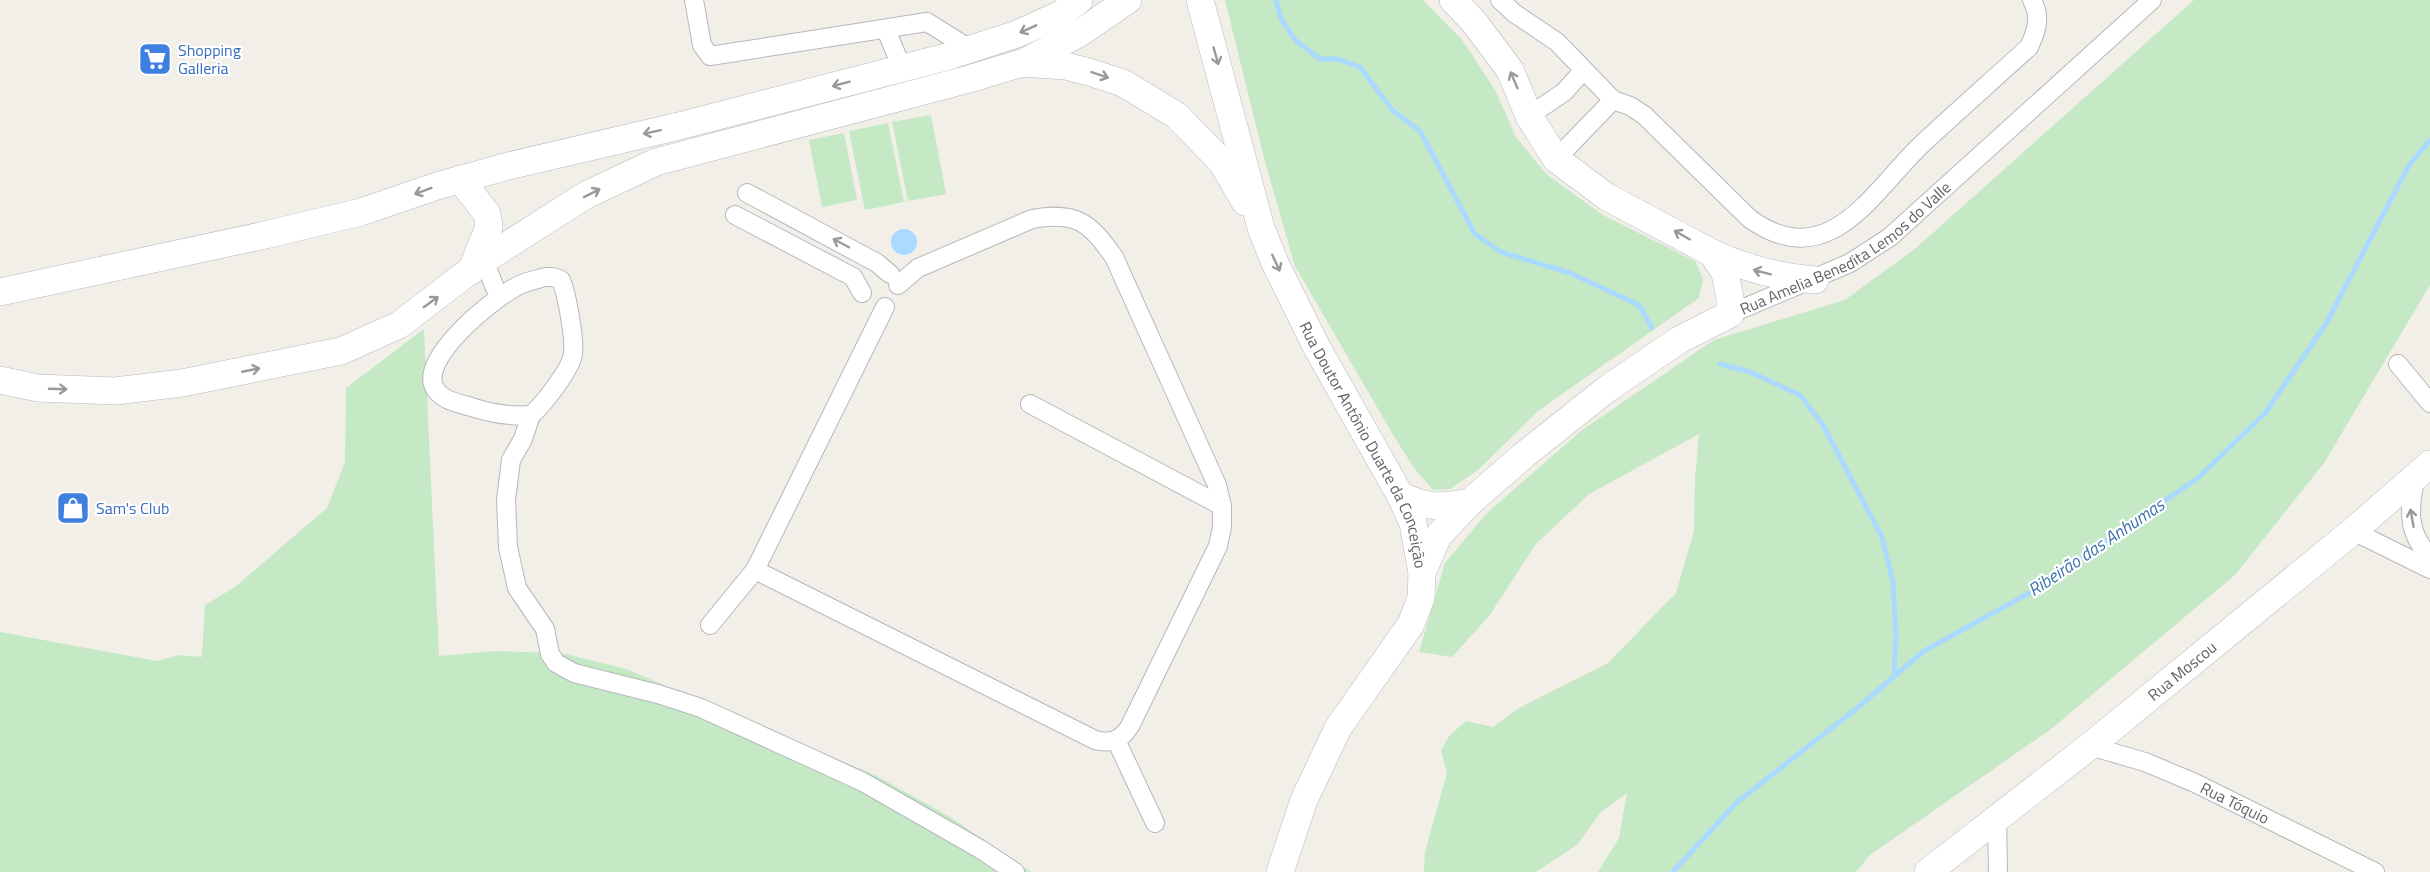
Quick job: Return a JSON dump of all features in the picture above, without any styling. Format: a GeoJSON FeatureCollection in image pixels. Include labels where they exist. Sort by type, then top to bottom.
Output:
{"type":"FeatureCollection","features":[{"type":"Feature","properties":{"kind":"main road"},"geometry":{"type":"LineString","coordinates":[[0,292],[361,212],[459,179],[903,68],[1017,34],[1061,14],[1078,0]]}},
{"type":"Feature","properties":{"kind":"main road"},"geometry":{"type":"LineString","coordinates":[[0,380],[38,388],[115,391],[182,383],[341,351],[399,325],[477,266],[586,195],[656,162],[1022,63],[1080,33],[1128,0]]}},
{"type":"Feature","properties":{"kind":"main road","name":"Rua Doutor Antônio Duarte da Conceição"},"geometry":{"type":"LineString","coordinates":[[1200,0],[1261,228],[1275,263],[1316,346],[1400,495],[1413,523],[1422,573],[1421,598],[1411,624],[1338,729],[1304,800],[1280,872]]}},
{"type":"Feature","properties":{"kind":"main road"},"geometry":{"type":"LineString","coordinates":[[1453,0],[1474,22],[1510,70],[1529,116],[1556,159],[1607,197],[1712,253],[1740,266],[1768,275],[1815,280]]}},
{"type":"Feature","properties":{"kind":"main road"},"geometry":{"type":"LineString","coordinates":[[1022,63],[1066,66],[1123,83],[1176,115],[1221,161],[1261,228]]}},
{"type":"Feature","properties":{"kind":"main road"},"geometry":{"type":"LineString","coordinates":[[459,179],[487,214],[489,227],[477,266]]}},
{"type":"Feature","properties":{"kind":"main road"},"geometry":{"type":"LineString","coordinates":[[1712,253],[1725,273],[1731,298],[1730,314]]}},
{"type":"Feature","properties":{"kind":"main road"},"geometry":{"type":"LineString","coordinates":[[0,282],[41,284]]}},
{"type":"Feature","properties":{"kind":"main road","name":"Rua Amelia Benedita Lemos do Valle"},"geometry":{"type":"LineString","coordinates":[[1422,573],[1438,536],[1470,502],[1524,455],[1607,389],[1680,340],[1730,314]]}},
{"type":"Feature","properties":{"kind":"main road","name":"Rua Moscou"},"geometry":{"type":"LineString","coordinates":[[1928,872],[1997,816],[2090,747],[2353,531],[2423,470]]}},
{"type":"Feature","properties":{"kind":"main road"},"geometry":{"type":"LineString","coordinates":[[1400,495],[1416,503],[1442,508],[1470,502]]}},
{"type":"Feature","properties":{"kind":"street"},"geometry":{"type":"LineString","coordinates":[[694,0],[702,45],[710,56],[812,38],[886,30],[927,22],[970,49]]}},
{"type":"Feature","properties":{"kind":"street"},"geometry":{"type":"LineString","coordinates":[[1500,0],[1514,13],[1557,42],[1613,100],[1630,106],[1644,116],[1750,219],[1783,236],[1810,236],[1833,230],[1850,221],[1869,204],[1919,147],[2029,47],[2038,28],[2037,9],[2032,0]]}},
{"type":"Feature","properties":{"kind":"street","name":"Rua Amelia Benedita Lemos do Valle"},"geometry":{"type":"LineString","coordinates":[[1730,314],[1815,280],[1850,263],[1890,237],[2152,0]]}},
{"type":"Feature","properties":{"kind":"street"},"geometry":{"type":"LineString","coordinates":[[886,30],[903,68]]}},
{"type":"Feature","properties":{"kind":"street"},"geometry":{"type":"LineString","coordinates":[[1529,116],[1564,92],[1583,71]]}},
{"type":"Feature","properties":{"kind":"street"},"geometry":{"type":"LineString","coordinates":[[1556,159],[1613,100]]}},
{"type":"Feature","properties":{"kind":"street"},"geometry":{"type":"LineString","coordinates":[[710,625],[755,570],[885,307],[896,298],[894,279],[877,262],[747,193]]}},
{"type":"Feature","properties":{"kind":"street"},"geometry":{"type":"LineString","coordinates":[[735,215],[853,277],[869,303],[885,307]]}},
{"type":"Feature","properties":{"kind":"street"},"geometry":{"type":"LineString","coordinates":[[755,570],[1095,740],[1107,743],[1124,735],[1130,726],[1218,546],[1222,526],[1222,506],[1209,465],[1114,257],[1099,236],[1086,224],[1068,216],[1032,219],[918,268],[906,276],[894,279],[880,271],[868,275],[862,285],[862,293]]}},
{"type":"Feature","properties":{"kind":"street"},"geometry":{"type":"LineString","coordinates":[[477,266],[502,295]]}},
{"type":"Feature","properties":{"kind":"street"},"geometry":{"type":"LineString","coordinates":[[531,415],[496,414],[451,401],[436,390],[431,378],[433,369],[443,352],[464,328],[502,295],[517,286],[545,277],[554,277],[561,280],[566,291],[573,352],[571,362],[544,404],[531,415],[523,439],[511,460],[506,500],[508,547],[517,588],[545,629],[550,654],[556,663],[574,673],[658,694],[701,708],[792,749],[863,782],[980,849],[1015,872]]}},
{"type":"Feature","properties":{"kind":"street"},"geometry":{"type":"LineString","coordinates":[[2398,364],[2430,403]]}},
{"type":"Feature","properties":{"kind":"street"},"geometry":{"type":"LineString","coordinates":[[1030,404],[1222,506]]}},
{"type":"Feature","properties":{"kind":"street"},"geometry":{"type":"LineString","coordinates":[[2423,470],[2410,504],[2411,524],[2430,556]]}},
{"type":"Feature","properties":{"kind":"street"},"geometry":{"type":"LineString","coordinates":[[2353,531],[2430,569]]}},
{"type":"Feature","properties":{"kind":"street"},"geometry":{"type":"LineString","coordinates":[[1116,740],[1155,823]]}},
{"type":"Feature","properties":{"kind":"street","name":"Rua Tóquio"},"geometry":{"type":"LineString","coordinates":[[2090,747],[2145,762],[2195,783],[2375,872]]}},
{"type":"Feature","properties":{"kind":"street"},"geometry":{"type":"LineString","coordinates":[[1997,816],[1998,872]]}},
{"type":"Feature","properties":{"kind":"green space"},"geometry":{"type":"Polygon","coordinates":[[[1225,0],[1423,0],[1463,41],[1495,90],[1516,137],[1546,174],[1603,215],[1695,261],[1703,278],[1699,298],[1538,411],[1478,470],[1450,489],[1433,490],[1414,468],[1392,433],[1295,266],[1265,162],[1225,0]]]}},
{"type":"Feature","properties":{"kind":"green space"},"geometry":{"type":"Polygon","coordinates":[[[2194,0],[2430,0],[2430,285],[2324,463],[2235,575],[2051,729],[1870,855],[1856,872],[1598,872],[1619,838],[1627,793],[1601,812],[1577,845],[1536,872],[1424,872],[1425,852],[1447,773],[1441,750],[1450,735],[1466,721],[1493,727],[1519,708],[1608,663],[1676,593],[1694,531],[1699,434],[1589,494],[1536,544],[1489,616],[1452,657],[1419,652],[1445,563],[1486,514],[1582,430],[1714,340],[1845,300],[1916,248],[2194,0]]]}},
{"type":"Feature","properties":{"kind":"green space"},"geometry":{"type":"Polygon","coordinates":[[[931,115],[946,194],[908,201],[892,122],[931,115]]]}},
{"type":"Feature","properties":{"kind":"green space"},"geometry":{"type":"Polygon","coordinates":[[[888,123],[904,202],[865,210],[849,131],[888,123]]]}},
{"type":"Feature","properties":{"kind":"green space"},"geometry":{"type":"Polygon","coordinates":[[[844,133],[857,200],[822,207],[809,140],[844,133]]]}},
{"type":"Feature","properties":{"kind":"green space"},"geometry":{"type":"Polygon","coordinates":[[[424,329],[439,656],[494,651],[561,653],[626,669],[875,775],[950,817],[1031,872],[0,872],[0,632],[157,661],[179,655],[202,657],[205,605],[235,587],[327,508],[345,462],[346,388],[424,329]]]}},
{"type":"Feature","properties":{"kind":"water"},"geometry":{"type":"Polygon","coordinates":[[[904,229],[913,233],[917,242],[913,251],[904,255],[895,251],[891,242],[895,233],[904,229]]]}},
{"type":"Feature","properties":{"kind":"waterway"},"geometry":{"type":"LineString","coordinates":[[1276,0],[1281,19],[1296,41],[1320,59],[1337,59],[1360,67],[1393,111],[1420,131],[1475,234],[1501,252],[1570,273],[1639,305],[1652,328]]}},
{"type":"Feature","properties":{"kind":"waterway","name":"Ribeirão das Anhumas"},"geometry":{"type":"LineString","coordinates":[[1673,872],[1736,803],[1857,708],[1924,651],[2031,592],[2198,478],[2266,412],[2327,322],[2409,165],[2430,140]]}},
{"type":"Feature","properties":{"kind":"waterway"},"geometry":{"type":"LineString","coordinates":[[1720,364],[1750,372],[1800,395],[1823,425],[1882,537],[1893,582],[1896,636],[1894,676]]}},
{"type":"Feature","properties":{"kind":"place","name":"Shopping Galleria"},"geometry":{"type":"Point","coordinates":[155,59]}},
{"type":"Feature","properties":{"kind":"place","name":"Sam's Club"},"geometry":{"type":"Point","coordinates":[73,508]}}]}
